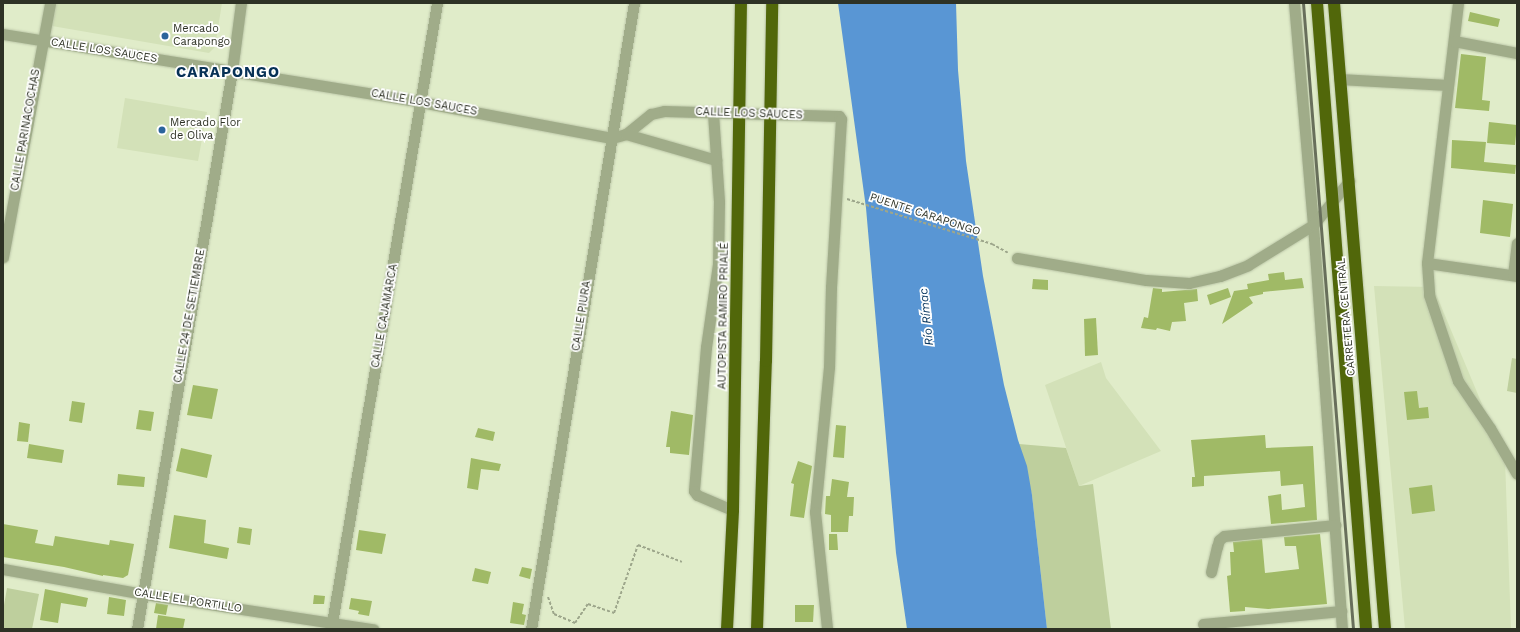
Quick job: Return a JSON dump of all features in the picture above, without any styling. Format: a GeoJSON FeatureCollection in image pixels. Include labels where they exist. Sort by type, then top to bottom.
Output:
{"type":"FeatureCollection","features":[{"type":"Feature","properties":{"kind":"highway","name":"AUTOPISTA RAMIRO PRIALÉ"},"geometry":{"type":"LineString","coordinates":[[728,629],[734,510],[738,113],[741,3]]}},
{"type":"Feature","properties":{"kind":"highway"},"geometry":{"type":"LineString","coordinates":[[757,629],[766,361],[772,3]]}},
{"type":"Feature","properties":{"kind":"highway","name":"CARRETERA CENTRAL"},"geometry":{"type":"LineString","coordinates":[[1317,3],[1366,629]]}},
{"type":"Feature","properties":{"kind":"highway","name":"CARRETERA CENTRAL"},"geometry":{"type":"LineString","coordinates":[[1334,3],[1385,629]]}},
{"type":"Feature","properties":{"kind":"street","name":"CALLE PARINACOCHAS"},"geometry":{"type":"LineString","coordinates":[[3,257],[50,3]]}},
{"type":"Feature","properties":{"kind":"street","name":"CALLE 24 DE SETIEMBRE"},"geometry":{"type":"LineString","coordinates":[[137,629],[232,71],[241,3]]}},
{"type":"Feature","properties":{"kind":"street","name":"CALLE CAJAMARCA"},"geometry":{"type":"LineString","coordinates":[[332,626],[437,3]]}},
{"type":"Feature","properties":{"kind":"street","name":"CALLE PIURA"},"geometry":{"type":"LineString","coordinates":[[531,629],[634,3]]}},
{"type":"Feature","properties":{"kind":"street"},"geometry":{"type":"LineString","coordinates":[[1294,3],[1313,225],[1342,629]]}},
{"type":"Feature","properties":{"kind":"street"},"geometry":{"type":"LineString","coordinates":[[1458,3],[1427,263],[1429,294],[1458,381],[1490,428],[1517,474]]}},
{"type":"Feature","properties":{"kind":"street","name":"CALLE LOS SAUCES"},"geometry":{"type":"LineString","coordinates":[[3,34],[421,102],[612,138],[626,134],[651,114],[664,111],[840,116],[830,287],[829,367],[815,512],[827,629]]}},
{"type":"Feature","properties":{"kind":"street"},"geometry":{"type":"LineString","coordinates":[[1454,41],[1517,53]]}},
{"type":"Feature","properties":{"kind":"street"},"geometry":{"type":"LineString","coordinates":[[1340,79],[1448,85]]}},
{"type":"Feature","properties":{"kind":"street"},"geometry":{"type":"LineString","coordinates":[[713,113],[719,202],[718,264],[706,347],[694,491],[697,496],[734,510]]}},
{"type":"Feature","properties":{"kind":"street"},"geometry":{"type":"LineString","coordinates":[[626,134],[716,160]]}},
{"type":"Feature","properties":{"kind":"street"},"geometry":{"type":"LineString","coordinates":[[1017,258],[1146,280],[1189,282],[1220,276],[1248,265],[1313,225],[1349,181]]}},
{"type":"Feature","properties":{"kind":"street"},"geometry":{"type":"LineString","coordinates":[[1427,263],[1515,276],[1517,243]]}},
{"type":"Feature","properties":{"kind":"street"},"geometry":{"type":"LineString","coordinates":[[1211,572],[1216,547],[1219,540],[1224,536],[1335,525]]}},
{"type":"Feature","properties":{"kind":"street","name":"CALLE EL PORTILLO"},"geometry":{"type":"LineString","coordinates":[[3,569],[332,626],[373,629]]}},
{"type":"Feature","properties":{"kind":"street"},"geometry":{"type":"LineString","coordinates":[[1203,624],[1341,611]]}},
{"type":"Feature","properties":{"kind":"path","name":"PUENTE CARAPONGO"},"geometry":{"type":"LineString","coordinates":[[854,201],[992,244],[1017,258]]}},
{"type":"Feature","properties":{"kind":"path"},"geometry":{"type":"LineString","coordinates":[[537,587],[546,592],[554,614],[575,623],[588,604],[614,613],[638,545],[682,562]]}},
{"type":"Feature","properties":{"kind":"shaded area","name":"Mercado Carapongo"},"geometry":{"type":"Polygon","coordinates":[[[56,3],[222,3],[215,47],[209,53],[52,26],[56,3]]]}},
{"type":"Feature","properties":{"kind":"shaded area","name":"Mercado Flor de Oliva"},"geometry":{"type":"Polygon","coordinates":[[[125,98],[207,112],[198,161],[117,148],[125,98]]]}},
{"type":"Feature","properties":{"kind":"shaded area"},"geometry":{"type":"Polygon","coordinates":[[[1374,286],[1433,287],[1505,459],[1511,629],[1405,629],[1374,286]]]}},
{"type":"Feature","properties":{"kind":"shaded area"},"geometry":{"type":"Polygon","coordinates":[[[1512,358],[1517,359],[1517,393],[1507,391],[1512,358]]]}},
{"type":"Feature","properties":{"kind":"shaded area"},"geometry":{"type":"Polygon","coordinates":[[[1101,362],[1106,378],[1161,451],[1079,486],[1045,385],[1101,362]]]}},
{"type":"Feature","properties":{"kind":"shaded area"},"geometry":{"type":"Polygon","coordinates":[[[1019,444],[1066,448],[1079,486],[1093,484],[1111,629],[1047,629],[1032,495],[1019,444]]]}},
{"type":"Feature","properties":{"kind":"shaded area"},"geometry":{"type":"Polygon","coordinates":[[[7,588],[39,594],[32,629],[3,629],[3,611],[7,588]]]}},
{"type":"Feature","properties":{"kind":"water","name":"Río Rímac"},"geometry":{"type":"Polygon","coordinates":[[[838,3],[956,3],[958,70],[966,161],[983,276],[1004,385],[1018,440],[1027,466],[1032,495],[1047,629],[907,629],[896,553],[866,208],[838,3]]]}},
{"type":"Feature","properties":{"kind":"building"},"geometry":{"type":"Polygon","coordinates":[[[1470,12],[1500,19],[1498,27],[1468,21],[1470,12]]]}},
{"type":"Feature","properties":{"kind":"building"},"geometry":{"type":"Polygon","coordinates":[[[1461,54],[1486,57],[1482,100],[1490,101],[1489,111],[1455,108],[1461,54]]]}},
{"type":"Feature","properties":{"kind":"building"},"geometry":{"type":"Polygon","coordinates":[[[1489,122],[1517,125],[1515,145],[1487,143],[1489,122]]]}},
{"type":"Feature","properties":{"kind":"building"},"geometry":{"type":"Polygon","coordinates":[[[1452,140],[1486,142],[1484,162],[1516,165],[1515,174],[1451,168],[1452,140]]]}},
{"type":"Feature","properties":{"kind":"building"},"geometry":{"type":"Polygon","coordinates":[[[1483,200],[1513,204],[1510,237],[1480,233],[1483,200]]]}},
{"type":"Feature","properties":{"kind":"building"},"geometry":{"type":"Polygon","coordinates":[[[1284,272],[1285,280],[1302,278],[1304,288],[1263,292],[1263,294],[1249,297],[1253,303],[1222,324],[1234,291],[1248,289],[1247,284],[1269,280],[1268,274],[1284,272]]]}},
{"type":"Feature","properties":{"kind":"building"},"geometry":{"type":"Polygon","coordinates":[[[1033,279],[1048,280],[1048,290],[1032,289],[1033,279]]]}},
{"type":"Feature","properties":{"kind":"building"},"geometry":{"type":"Polygon","coordinates":[[[1153,288],[1162,289],[1162,292],[1197,289],[1198,301],[1184,303],[1186,321],[1172,322],[1170,331],[1157,328],[1156,330],[1141,328],[1144,317],[1148,318],[1153,288]]]}},
{"type":"Feature","properties":{"kind":"building"},"geometry":{"type":"Polygon","coordinates":[[[1228,288],[1231,297],[1210,305],[1207,295],[1228,288]]]}},
{"type":"Feature","properties":{"kind":"building"},"geometry":{"type":"Polygon","coordinates":[[[1096,318],[1098,355],[1085,356],[1084,319],[1096,318]]]}},
{"type":"Feature","properties":{"kind":"building"},"geometry":{"type":"Polygon","coordinates":[[[193,385],[218,389],[212,419],[187,415],[193,385]]]}},
{"type":"Feature","properties":{"kind":"building"},"geometry":{"type":"Polygon","coordinates":[[[1417,391],[1419,408],[1428,407],[1429,418],[1407,420],[1404,392],[1417,391]]]}},
{"type":"Feature","properties":{"kind":"building"},"geometry":{"type":"Polygon","coordinates":[[[72,401],[85,403],[82,423],[69,421],[72,401]]]}},
{"type":"Feature","properties":{"kind":"building"},"geometry":{"type":"Polygon","coordinates":[[[139,410],[154,412],[151,431],[136,429],[139,410]]]}},
{"type":"Feature","properties":{"kind":"building"},"geometry":{"type":"Polygon","coordinates":[[[671,411],[693,415],[689,455],[670,453],[670,447],[666,447],[671,411]]]}},
{"type":"Feature","properties":{"kind":"building"},"geometry":{"type":"Polygon","coordinates":[[[19,422],[30,424],[28,442],[17,441],[19,422]]]}},
{"type":"Feature","properties":{"kind":"building"},"geometry":{"type":"Polygon","coordinates":[[[836,425],[846,426],[844,458],[833,457],[836,425]]]}},
{"type":"Feature","properties":{"kind":"building"},"geometry":{"type":"Polygon","coordinates":[[[478,428],[495,432],[493,441],[475,437],[478,428]]]}},
{"type":"Feature","properties":{"kind":"building"},"geometry":{"type":"Polygon","coordinates":[[[1265,435],[1266,448],[1313,446],[1317,520],[1271,524],[1268,496],[1281,494],[1282,510],[1305,507],[1303,484],[1281,486],[1280,471],[1204,476],[1204,486],[1192,487],[1192,477],[1195,477],[1191,440],[1265,435]]]}},
{"type":"Feature","properties":{"kind":"building"},"geometry":{"type":"Polygon","coordinates":[[[29,444],[64,450],[62,463],[27,458],[29,444]]]}},
{"type":"Feature","properties":{"kind":"building"},"geometry":{"type":"Polygon","coordinates":[[[181,448],[212,455],[207,478],[176,471],[181,448]]]}},
{"type":"Feature","properties":{"kind":"building"},"geometry":{"type":"Polygon","coordinates":[[[471,458],[501,464],[499,471],[481,469],[478,490],[467,488],[471,458]]]}},
{"type":"Feature","properties":{"kind":"building"},"geometry":{"type":"Polygon","coordinates":[[[798,461],[812,466],[804,518],[790,516],[794,484],[791,483],[798,461]]]}},
{"type":"Feature","properties":{"kind":"building"},"geometry":{"type":"Polygon","coordinates":[[[118,474],[145,477],[144,487],[117,485],[118,474]]]}},
{"type":"Feature","properties":{"kind":"building"},"geometry":{"type":"Polygon","coordinates":[[[832,479],[849,482],[847,497],[854,497],[853,516],[849,516],[848,532],[831,532],[831,515],[825,514],[826,496],[830,496],[832,479]]]}},
{"type":"Feature","properties":{"kind":"building"},"geometry":{"type":"Polygon","coordinates":[[[1432,485],[1435,511],[1412,514],[1409,488],[1432,485]]]}},
{"type":"Feature","properties":{"kind":"building"},"geometry":{"type":"Polygon","coordinates":[[[174,515],[206,520],[204,543],[229,548],[227,559],[169,548],[174,515]]]}},
{"type":"Feature","properties":{"kind":"building"},"geometry":{"type":"Polygon","coordinates":[[[3,524],[38,530],[35,543],[53,546],[55,536],[109,545],[110,540],[134,544],[128,575],[123,578],[103,576],[64,567],[3,557],[3,524]]]}},
{"type":"Feature","properties":{"kind":"building"},"geometry":{"type":"Polygon","coordinates":[[[239,527],[252,529],[250,545],[237,543],[239,527]]]}},
{"type":"Feature","properties":{"kind":"building"},"geometry":{"type":"Polygon","coordinates":[[[359,530],[386,534],[382,554],[356,550],[359,530]]]}},
{"type":"Feature","properties":{"kind":"building"},"geometry":{"type":"Polygon","coordinates":[[[829,534],[837,534],[838,550],[829,550],[829,534]]]}},
{"type":"Feature","properties":{"kind":"building"},"geometry":{"type":"Polygon","coordinates":[[[1320,534],[1327,604],[1268,609],[1245,607],[1245,611],[1230,612],[1227,576],[1231,575],[1230,552],[1234,552],[1233,542],[1262,539],[1265,573],[1299,569],[1296,546],[1285,546],[1284,537],[1320,534]]]}},
{"type":"Feature","properties":{"kind":"building"},"geometry":{"type":"Polygon","coordinates":[[[522,567],[532,569],[530,579],[519,576],[522,567]]]}},
{"type":"Feature","properties":{"kind":"building"},"geometry":{"type":"Polygon","coordinates":[[[475,568],[491,572],[488,584],[472,581],[475,568]]]}},
{"type":"Feature","properties":{"kind":"building"},"geometry":{"type":"Polygon","coordinates":[[[45,589],[88,598],[86,607],[61,603],[58,623],[40,620],[45,589]]]}},
{"type":"Feature","properties":{"kind":"building"},"geometry":{"type":"Polygon","coordinates":[[[314,595],[325,596],[324,604],[313,604],[314,595]]]}},
{"type":"Feature","properties":{"kind":"building"},"geometry":{"type":"Polygon","coordinates":[[[109,597],[126,600],[124,616],[107,614],[109,597]]]}},
{"type":"Feature","properties":{"kind":"building"},"geometry":{"type":"Polygon","coordinates":[[[351,598],[372,601],[369,616],[358,614],[359,611],[349,609],[351,598]]]}},
{"type":"Feature","properties":{"kind":"building"},"geometry":{"type":"Polygon","coordinates":[[[513,602],[524,604],[522,614],[526,615],[524,625],[510,623],[513,602]]]}},
{"type":"Feature","properties":{"kind":"building"},"geometry":{"type":"Polygon","coordinates":[[[156,603],[168,605],[166,615],[154,613],[156,603]]]}},
{"type":"Feature","properties":{"kind":"building"},"geometry":{"type":"Polygon","coordinates":[[[795,605],[814,605],[813,622],[795,622],[795,605]]]}},
{"type":"Feature","properties":{"kind":"building"},"geometry":{"type":"Polygon","coordinates":[[[158,615],[185,619],[183,629],[156,629],[158,615]]]}},
{"type":"Feature","properties":{"kind":"railway"},"geometry":{"type":"LineString","coordinates":[[1303,3],[1353,629]]}},
{"type":"Feature","properties":{"kind":"place","name":"Mercado Carapongo"},"geometry":{"type":"Point","coordinates":[165,36]}},
{"type":"Feature","properties":{"kind":"place","name":"Mercado Flor de Oliva"},"geometry":{"type":"Point","coordinates":[162,130]}},
{"type":"Feature","properties":{"kind":"district","name":"CARAPONGO"},"geometry":{"type":"Point","coordinates":[228,73]}}]}
